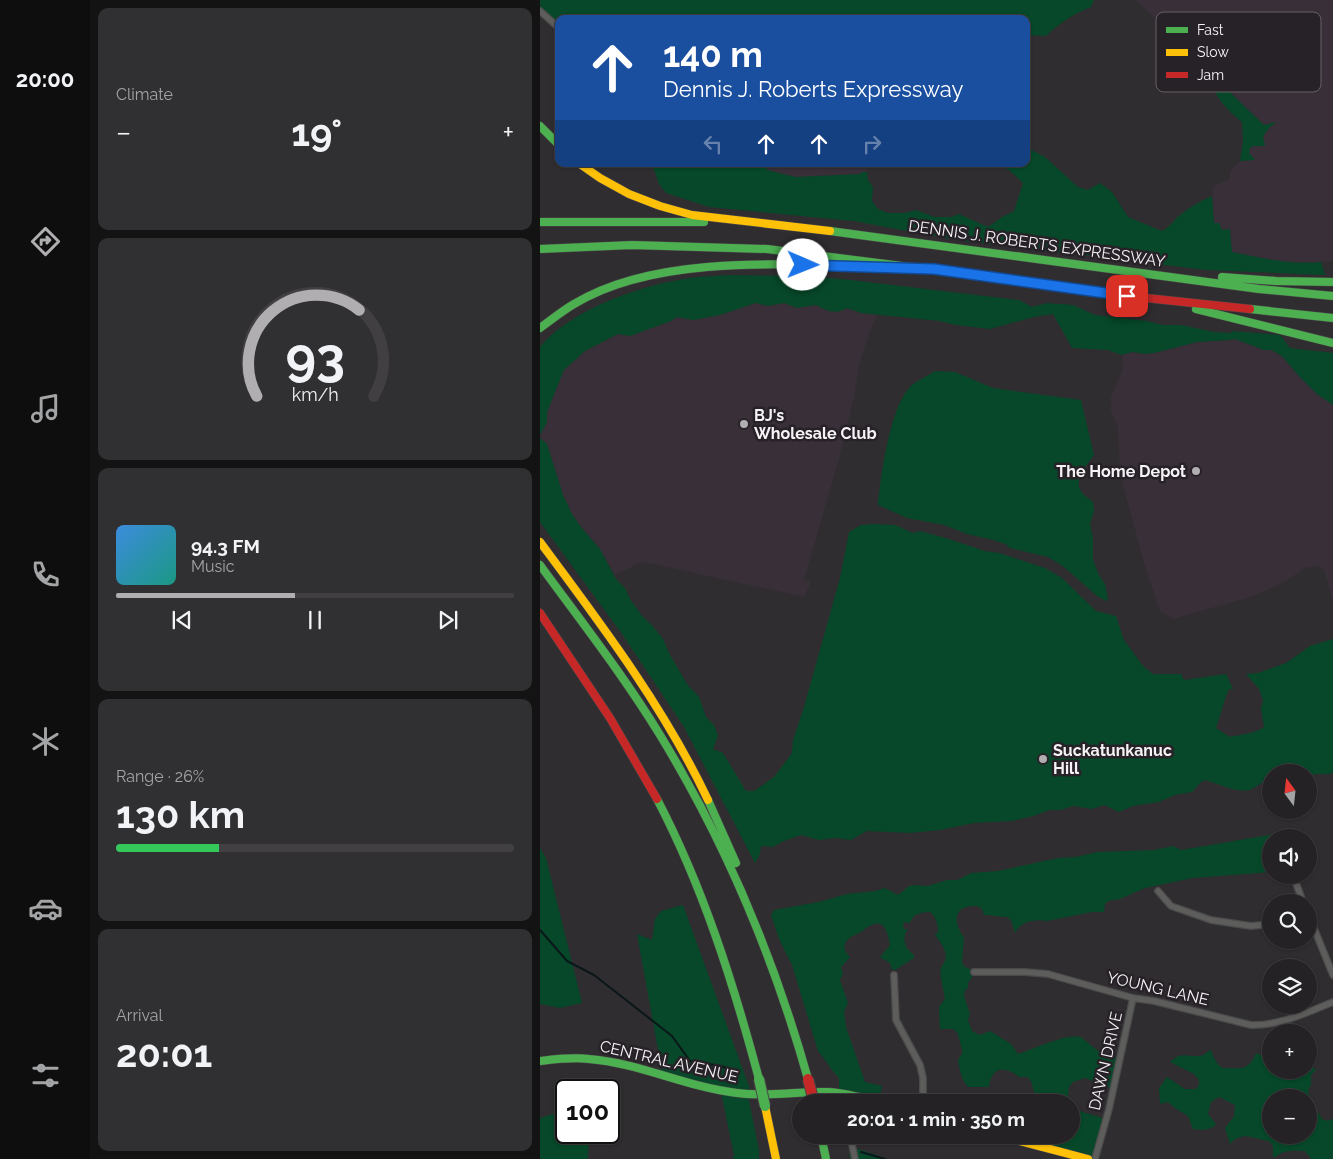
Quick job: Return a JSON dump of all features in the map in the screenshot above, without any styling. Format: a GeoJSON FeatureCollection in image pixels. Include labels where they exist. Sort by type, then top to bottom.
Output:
{"type":"FeatureCollection","features":[{"type":"Feature","properties":{"kind":"main road"},"geometry":{"type":"LineString","coordinates":[[540,126],[555,141]]}},
{"type":"Feature","properties":{"kind":"main road"},"geometry":{"type":"LineString","coordinates":[[584,167],[609,184],[649,203],[692,215],[737,220]]}},
{"type":"Feature","properties":{"kind":"main road"},"geometry":{"type":"LineString","coordinates":[[540,222],[692,222],[737,220]]}},
{"type":"Feature","properties":{"kind":"main road","name":"DENNIS J. ROBERTS EXPRESSWAY"},"geometry":{"type":"LineString","coordinates":[[737,220],[848,233],[1273,291],[1333,296]]}},
{"type":"Feature","properties":{"kind":"main road"},"geometry":{"type":"LineString","coordinates":[[540,250],[632,245],[789,251],[1146,298],[1333,318]]}},
{"type":"Feature","properties":{"kind":"main road"},"geometry":{"type":"LineString","coordinates":[[540,328],[566,309],[594,293],[627,281],[664,272],[711,267],[765,265],[934,269]]}},
{"type":"Feature","properties":{"kind":"main road"},"geometry":{"type":"LineString","coordinates":[[1114,269],[1261,280],[1333,282]]}},
{"type":"Feature","properties":{"kind":"main road"},"geometry":{"type":"LineString","coordinates":[[1146,298],[1333,343]]}},
{"type":"Feature","properties":{"kind":"main road"},"geometry":{"type":"LineString","coordinates":[[540,542],[639,679],[678,744],[724,832],[757,914],[769,958]]}},
{"type":"Feature","properties":{"kind":"main road"},"geometry":{"type":"LineString","coordinates":[[540,565],[632,693],[672,756],[726,855],[769,958],[792,1024],[812,1094]]}},
{"type":"Feature","properties":{"kind":"main road"},"geometry":{"type":"LineString","coordinates":[[540,613],[620,732],[678,842],[721,952],[741,1013],[765,1106],[776,1159]]}},
{"type":"Feature","properties":{"kind":"main road","name":"CENTRAL AVENUE"},"geometry":{"type":"LineString","coordinates":[[540,1061],[574,1058],[602,1060],[696,1085],[738,1093],[821,1092],[830,1094]]}},
{"type":"Feature","properties":{"kind":"main road"},"geometry":{"type":"LineString","coordinates":[[823,1144],[826,1159]]}},
{"type":"Feature","properties":{"kind":"main road"},"geometry":{"type":"LineString","coordinates":[[1030,1144],[1088,1159]]}},
{"type":"Feature","properties":{"kind":"street"},"geometry":{"type":"LineString","coordinates":[[540,10],[555,24]]}},
{"type":"Feature","properties":{"kind":"street"},"geometry":{"type":"LineString","coordinates":[[1158,891],[1171,906],[1211,920],[1251,926],[1262,925]]}},
{"type":"Feature","properties":{"kind":"street"},"geometry":{"type":"LineString","coordinates":[[1317,936],[1333,975]]}},
{"type":"Feature","properties":{"kind":"street","name":"YOUNG LANE"},"geometry":{"type":"LineString","coordinates":[[974,972],[1048,974],[1133,998],[1241,1024],[1260,1025],[1302,1014],[1333,1002]]}},
{"type":"Feature","properties":{"kind":"street"},"geometry":{"type":"LineString","coordinates":[[894,975],[896,1020],[920,1065],[923,1078],[923,1094]]}},
{"type":"Feature","properties":{"kind":"street","name":"DAWN DRIVE"},"geometry":{"type":"LineString","coordinates":[[1094,1159],[1109,1109],[1133,998]]}},
{"type":"Feature","properties":{"kind":"street"},"geometry":{"type":"LineString","coordinates":[[852,1144],[855,1159]]}},
{"type":"Feature","properties":{"kind":"shaded area"},"geometry":{"type":"Polygon","coordinates":[[[1136,0],[1333,0],[1333,261],[1304,264],[1231,252],[1231,245],[1222,230],[1214,223],[1212,196],[1214,186],[1230,179],[1230,171],[1240,161],[1254,159],[1249,153],[1250,148],[1274,123],[1264,125],[1230,92],[1321,92],[1321,12],[1156,12],[1156,20],[1136,0]]]}},
{"type":"Feature","properties":{"kind":"shaded area"},"geometry":{"type":"Polygon","coordinates":[[[766,167],[867,167],[867,172],[862,172],[862,174],[796,177],[766,170],[766,167]]]}},
{"type":"Feature","properties":{"kind":"shaded area"},"geometry":{"type":"Polygon","coordinates":[[[756,303],[768,306],[784,303],[797,308],[816,305],[827,311],[846,308],[861,313],[877,315],[859,366],[854,398],[838,462],[804,580],[811,582],[804,597],[645,562],[615,575],[600,549],[572,514],[563,495],[547,444],[540,438],[547,422],[547,412],[553,395],[564,370],[585,351],[618,334],[630,336],[678,317],[693,320],[720,315],[756,303]]]}},
{"type":"Feature","properties":{"kind":"shaded area"},"geometry":{"type":"Polygon","coordinates":[[[1235,339],[1264,350],[1272,350],[1283,357],[1317,394],[1333,405],[1333,603],[1325,572],[1319,566],[1305,568],[1286,581],[1254,596],[1173,619],[1160,611],[1144,563],[1123,485],[1119,457],[1118,427],[1111,411],[1111,396],[1122,372],[1123,355],[1132,352],[1154,353],[1197,342],[1235,339]]]}},
{"type":"Feature","properties":{"kind":"green space"},"geometry":{"type":"Polygon","coordinates":[[[540,0],[1094,0],[1091,7],[1067,19],[1046,36],[1030,35],[1030,15],[555,15],[555,23],[540,10],[540,0]]]}},
{"type":"Feature","properties":{"kind":"green space"},"geometry":{"type":"Polygon","coordinates":[[[1216,92],[1230,92],[1264,125],[1277,122],[1263,136],[1265,146],[1253,146],[1250,148],[1249,153],[1255,160],[1240,161],[1243,142],[1242,122],[1221,102],[1216,92]]]}},
{"type":"Feature","properties":{"kind":"green space"},"geometry":{"type":"Polygon","coordinates":[[[1030,149],[1045,157],[1078,187],[1088,190],[1100,183],[1112,192],[1128,217],[1162,231],[1188,209],[1212,196],[1214,223],[1219,223],[1222,230],[1230,229],[1232,252],[1287,262],[1321,262],[1325,275],[1206,270],[956,240],[853,221],[709,207],[666,193],[659,184],[652,167],[766,167],[767,170],[796,177],[861,174],[861,172],[867,172],[868,180],[873,187],[872,201],[878,209],[888,213],[904,213],[916,210],[935,217],[951,217],[959,214],[988,227],[1014,211],[1023,183],[1003,167],[1030,167],[1030,149]]]}},
{"type":"Feature","properties":{"kind":"green space"},"geometry":{"type":"Polygon","coordinates":[[[730,275],[807,276],[851,280],[1019,300],[1032,307],[1047,303],[1073,305],[1095,315],[1147,321],[1163,325],[1181,325],[1214,332],[1231,333],[1232,331],[1280,335],[1290,348],[1333,353],[1333,405],[1317,394],[1283,357],[1272,350],[1264,350],[1235,339],[1197,342],[1154,353],[1132,352],[1122,355],[1108,350],[1072,348],[1053,314],[990,329],[955,325],[940,321],[861,313],[847,308],[835,312],[816,305],[797,308],[784,303],[768,306],[756,303],[720,315],[693,320],[677,317],[630,336],[618,334],[585,351],[564,370],[547,412],[547,422],[540,435],[540,347],[553,333],[589,310],[631,292],[672,281],[696,277],[730,275]]]}},
{"type":"Feature","properties":{"kind":"green space"},"geometry":{"type":"Polygon","coordinates":[[[935,371],[955,372],[993,388],[1081,400],[1094,455],[1082,472],[1079,486],[1083,494],[1093,502],[1094,511],[1090,524],[1093,539],[1093,560],[1105,584],[1108,599],[1106,601],[1097,596],[1064,567],[1048,557],[1010,548],[1005,544],[967,534],[944,525],[907,518],[878,505],[888,441],[898,408],[904,394],[912,385],[935,371]]]}},
{"type":"Feature","properties":{"kind":"green space"},"geometry":{"type":"Polygon","coordinates":[[[540,438],[547,444],[563,495],[572,514],[600,549],[616,579],[625,588],[642,616],[663,639],[687,684],[699,697],[706,717],[714,725],[718,736],[713,749],[723,753],[746,791],[754,791],[774,777],[792,753],[793,740],[840,578],[849,532],[861,525],[874,524],[895,525],[913,533],[920,531],[1045,568],[1062,578],[1096,611],[1116,616],[1124,640],[1143,666],[1153,674],[1181,674],[1184,680],[1226,674],[1233,689],[1229,689],[1216,728],[1230,737],[1264,727],[1261,709],[1263,700],[1259,689],[1246,674],[1258,673],[1286,663],[1310,646],[1333,639],[1333,773],[1318,774],[1318,764],[1262,764],[1262,784],[1252,789],[1244,791],[1228,788],[1206,780],[1201,782],[1192,792],[1175,795],[1159,802],[1133,806],[1119,812],[1104,805],[1092,809],[1073,806],[1061,810],[1050,810],[1012,821],[974,823],[940,830],[910,833],[867,831],[851,840],[835,838],[819,840],[801,835],[773,847],[761,846],[760,854],[755,863],[684,727],[622,634],[540,522],[540,438]]]}},
{"type":"Feature","properties":{"kind":"green space"},"geometry":{"type":"Polygon","coordinates":[[[1262,836],[1262,873],[1193,878],[1145,888],[1120,899],[1108,901],[1105,904],[1104,912],[1092,912],[1047,921],[1029,922],[1021,926],[1015,933],[1011,920],[1007,917],[984,915],[982,909],[977,906],[960,910],[957,917],[959,930],[964,937],[962,962],[964,966],[975,972],[968,983],[964,996],[970,1014],[968,1020],[972,1031],[980,1035],[990,1031],[1011,1044],[1018,1054],[1060,1039],[1069,1037],[1082,1038],[1102,1053],[1119,1058],[1112,1088],[1099,1086],[1085,1078],[1073,1082],[1069,1087],[1068,1094],[1035,1094],[1031,1081],[1027,1077],[1019,1077],[1014,1073],[1004,1070],[1000,1070],[993,1075],[989,1087],[968,1087],[961,1074],[958,1060],[962,1054],[962,1049],[957,1032],[953,1029],[940,1029],[939,1007],[945,999],[941,967],[945,961],[946,954],[935,935],[938,932],[937,923],[930,912],[915,916],[910,923],[904,922],[904,929],[908,929],[904,940],[914,958],[895,970],[892,970],[890,963],[880,957],[890,945],[887,932],[882,925],[873,924],[846,942],[844,946],[850,957],[841,967],[843,974],[840,980],[848,1003],[844,1012],[846,1027],[865,1082],[882,1086],[880,1094],[839,1093],[839,1078],[818,1051],[792,965],[779,939],[771,915],[774,910],[819,902],[847,894],[885,888],[898,895],[909,886],[928,886],[947,880],[958,880],[971,873],[998,871],[1097,852],[1154,850],[1173,846],[1181,850],[1262,836]]]}},
{"type":"Feature","properties":{"kind":"green space"},"geometry":{"type":"Polygon","coordinates":[[[540,848],[546,858],[582,1003],[560,1008],[540,1004],[540,848]]]}},
{"type":"Feature","properties":{"kind":"green space"},"geometry":{"type":"Polygon","coordinates":[[[683,905],[750,1089],[751,1094],[748,1096],[759,1150],[759,1159],[733,1159],[734,1155],[721,1092],[663,1077],[637,934],[652,940],[655,919],[661,911],[683,905]]]}},
{"type":"Feature","properties":{"kind":"green space"},"geometry":{"type":"Polygon","coordinates":[[[1211,1050],[1221,1067],[1239,1068],[1249,1065],[1256,1053],[1262,1056],[1262,1079],[1311,1079],[1311,1085],[1309,1089],[1262,1089],[1262,1139],[1244,1136],[1239,1137],[1230,1144],[1225,1128],[1234,1116],[1235,1105],[1219,1097],[1211,1102],[1208,1114],[1216,1124],[1206,1130],[1199,1130],[1193,1129],[1188,1116],[1168,1102],[1160,1104],[1159,1088],[1167,1077],[1185,1089],[1196,1089],[1199,1085],[1199,1080],[1194,1074],[1170,1062],[1181,1056],[1204,1055],[1211,1050]]]}},
{"type":"Feature","properties":{"kind":"green space"},"geometry":{"type":"Polygon","coordinates":[[[1317,1110],[1322,1119],[1327,1121],[1333,1119],[1333,1159],[1311,1159],[1305,1151],[1286,1152],[1273,1157],[1271,1144],[1317,1144],[1317,1110]]]}},
{"type":"Feature","properties":{"kind":"green space"},"geometry":{"type":"Polygon","coordinates":[[[1080,1111],[1106,1119],[1095,1159],[1089,1159],[1050,1147],[1051,1144],[1080,1144],[1080,1111]]]}},
{"type":"Feature","properties":{"kind":"green space"},"geometry":{"type":"Polygon","coordinates":[[[555,1113],[555,1144],[589,1144],[588,1159],[540,1159],[540,1118],[555,1113]]]}},
{"type":"Feature","properties":{"kind":"green space"},"geometry":{"type":"Polygon","coordinates":[[[851,1147],[888,1159],[850,1159],[851,1147]]]}},
{"type":"Feature","properties":{"kind":"waterway"},"geometry":{"type":"LineString","coordinates":[[540,930],[567,961],[594,975],[672,1036],[690,1061],[729,1069]]}},
{"type":"Feature","properties":{"kind":"waterway"},"geometry":{"type":"LineString","coordinates":[[861,1152],[885,1159]]}},
{"type":"Feature","properties":{"kind":"traffic: fast"},"geometry":{"type":"LineString","coordinates":[[540,126],[555,141]]}},
{"type":"Feature","properties":{"kind":"traffic: fast"},"geometry":{"type":"LineString","coordinates":[[540,222],[704,222]]}},
{"type":"Feature","properties":{"kind":"traffic: fast"},"geometry":{"type":"LineString","coordinates":[[830,231],[1259,289],[1333,296]]}},
{"type":"Feature","properties":{"kind":"traffic: fast"},"geometry":{"type":"LineString","coordinates":[[540,249],[632,245],[767,249],[1037,283]]}},
{"type":"Feature","properties":{"kind":"traffic: fast"},"geometry":{"type":"LineString","coordinates":[[540,328],[574,304],[606,288],[642,277],[680,270],[759,264],[872,267]]}},
{"type":"Feature","properties":{"kind":"traffic: fast"},"geometry":{"type":"LineString","coordinates":[[1222,277],[1276,281],[1333,282]]}},
{"type":"Feature","properties":{"kind":"traffic: fast"},"geometry":{"type":"LineString","coordinates":[[1196,309],[1333,343]]}},
{"type":"Feature","properties":{"kind":"traffic: fast"},"geometry":{"type":"LineString","coordinates":[[1250,309],[1333,318]]}},
{"type":"Feature","properties":{"kind":"traffic: fast"},"geometry":{"type":"LineString","coordinates":[[540,565],[632,691],[660,735],[706,817],[727,859],[764,945],[795,1034],[808,1079]]}},
{"type":"Feature","properties":{"kind":"traffic: fast"},"geometry":{"type":"LineString","coordinates":[[657,799],[689,866],[716,936],[739,1007],[759,1079]]}},
{"type":"Feature","properties":{"kind":"traffic: fast"},"geometry":{"type":"LineString","coordinates":[[708,800],[736,863]]}},
{"type":"Feature","properties":{"kind":"traffic: fast"},"geometry":{"type":"LineString","coordinates":[[540,1061],[577,1058],[608,1061],[700,1086],[737,1093],[828,1092],[841,1094]]}},
{"type":"Feature","properties":{"kind":"traffic: fast"},"geometry":{"type":"LineString","coordinates":[[759,1079],[765,1106]]}},
{"type":"Feature","properties":{"kind":"traffic: fast"},"geometry":{"type":"LineString","coordinates":[[823,1144],[826,1159]]}},
{"type":"Feature","properties":{"kind":"traffic: slow"},"geometry":{"type":"LineString","coordinates":[[584,167],[629,194],[660,206],[692,215],[830,231]]}},
{"type":"Feature","properties":{"kind":"traffic: slow"},"geometry":{"type":"LineString","coordinates":[[540,542],[652,699],[691,766],[708,800]]}},
{"type":"Feature","properties":{"kind":"traffic: slow"},"geometry":{"type":"LineString","coordinates":[[765,1106],[776,1159]]}},
{"type":"Feature","properties":{"kind":"traffic: slow"},"geometry":{"type":"LineString","coordinates":[[1031,1144],[1088,1159]]}},
{"type":"Feature","properties":{"kind":"traffic: jam"},"geometry":{"type":"LineString","coordinates":[[1037,283],[1146,298],[1250,309]]}},
{"type":"Feature","properties":{"kind":"traffic: jam"},"geometry":{"type":"LineString","coordinates":[[540,613],[610,718],[657,799]]}},
{"type":"Feature","properties":{"kind":"traffic: jam"},"geometry":{"type":"LineString","coordinates":[[808,1079],[812,1094]]}},
{"type":"Feature","properties":{"kind":"place","name":"BJ's Wholesale Club"},"geometry":{"type":"Point","coordinates":[744,424]}},
{"type":"Feature","properties":{"kind":"place","name":"The Home Depot"},"geometry":{"type":"Point","coordinates":[1196,471]}},
{"type":"Feature","properties":{"kind":"place","name":"Suckatunkanuc Hill"},"geometry":{"type":"Point","coordinates":[1043,759]}},
{"type":"Feature","properties":{"kind":"route"},"geometry":{"type":"LineString","coordinates":[[803,265],[934,269],[1127,296]]}}]}
